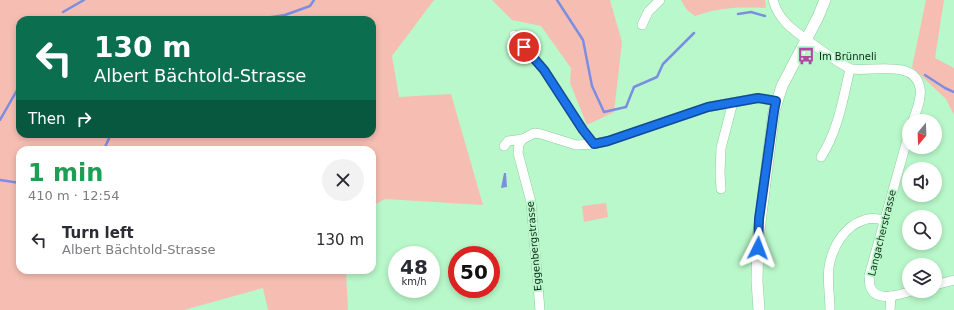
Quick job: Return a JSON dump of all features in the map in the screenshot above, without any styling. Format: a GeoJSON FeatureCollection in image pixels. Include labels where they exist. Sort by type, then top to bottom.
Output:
{"type":"FeatureCollection","features":[{"type":"Feature","properties":{"kind":"main road"},"geometry":{"type":"LineString","coordinates":[[759,310],[757,281],[758,232],[776,101],[782,86],[818,17],[824,0]]}},
{"type":"Feature","properties":{"kind":"street"},"geometry":{"type":"LineString","coordinates":[[642,25],[648,12],[660,0]]}},
{"type":"Feature","properties":{"kind":"street"},"geometry":{"type":"LineString","coordinates":[[773,0],[786,23],[806,39],[850,69],[900,69],[914,76],[920,88],[919,102],[915,114]]}},
{"type":"Feature","properties":{"kind":"street"},"geometry":{"type":"LineString","coordinates":[[514,35],[544,70],[583,130],[594,144]]}},
{"type":"Feature","properties":{"kind":"street"},"geometry":{"type":"LineString","coordinates":[[821,157],[829,144],[834,131],[850,69]]}},
{"type":"Feature","properties":{"kind":"street"},"geometry":{"type":"LineString","coordinates":[[504,146],[508,141],[523,139],[534,133],[576,145],[594,144],[608,141],[708,107],[758,98],[776,101]]}},
{"type":"Feature","properties":{"kind":"street"},"geometry":{"type":"LineString","coordinates":[[721,189],[720,173],[722,148],[733,102]]}},
{"type":"Feature","properties":{"kind":"street","name":"Eggenbergstrasse"},"geometry":{"type":"LineString","coordinates":[[523,139],[518,153],[531,202],[540,310]]}},
{"type":"Feature","properties":{"kind":"street","name":"Langacherstrasse"},"geometry":{"type":"LineString","coordinates":[[891,296],[883,297],[876,294],[870,286],[870,276],[903,154]]}},
{"type":"Feature","properties":{"kind":"street"},"geometry":{"type":"LineString","coordinates":[[830,310],[828,277],[829,267],[836,245],[843,234],[855,224],[872,218],[885,220]]}},
{"type":"Feature","properties":{"kind":"street"},"geometry":{"type":"LineString","coordinates":[[942,283],[954,280]]}},
{"type":"Feature","properties":{"kind":"street"},"geometry":{"type":"LineString","coordinates":[[890,310],[891,296],[902,293]]}},
{"type":"Feature","properties":{"kind":"shaded area"},"geometry":{"type":"Polygon","coordinates":[[[0,0],[434,0],[392,56],[399,97],[451,94],[483,205],[385,199],[376,204],[376,146],[16,146],[16,274],[346,274],[348,310],[268,310],[263,288],[184,310],[0,310],[0,0]]]}},
{"type":"Feature","properties":{"kind":"shaded area"},"geometry":{"type":"Polygon","coordinates":[[[492,0],[610,0],[622,42],[614,112],[587,125],[570,83],[571,68],[541,26],[512,20],[492,0]]]}},
{"type":"Feature","properties":{"kind":"shaded area"},"geometry":{"type":"Polygon","coordinates":[[[681,0],[765,0],[766,8],[730,8],[695,16],[687,10],[681,0]]]}},
{"type":"Feature","properties":{"kind":"shaded area"},"geometry":{"type":"Polygon","coordinates":[[[926,0],[944,0],[935,58],[954,68],[954,115],[946,99],[912,67],[926,0]]]}},
{"type":"Feature","properties":{"kind":"shaded area"},"geometry":{"type":"Polygon","coordinates":[[[606,203],[608,217],[584,222],[582,206],[606,203]]]}},
{"type":"Feature","properties":{"kind":"water"},"geometry":{"type":"Polygon","coordinates":[[[504,173],[506,173],[507,187],[501,188],[504,173]]]}},
{"type":"Feature","properties":{"kind":"waterway"},"geometry":{"type":"LineString","coordinates":[[63,12],[84,0]]}},
{"type":"Feature","properties":{"kind":"waterway"},"geometry":{"type":"LineString","coordinates":[[279,16],[310,6],[314,0]]}},
{"type":"Feature","properties":{"kind":"waterway"},"geometry":{"type":"LineString","coordinates":[[557,0],[583,40],[592,86],[604,112],[626,107],[634,87],[657,77],[663,64],[694,33]]}},
{"type":"Feature","properties":{"kind":"waterway"},"geometry":{"type":"LineString","coordinates":[[738,14],[751,12],[765,16]]}},
{"type":"Feature","properties":{"kind":"waterway"},"geometry":{"type":"LineString","coordinates":[[925,75],[954,92]]}},
{"type":"Feature","properties":{"kind":"waterway"},"geometry":{"type":"LineString","coordinates":[[0,120],[16,92]]}},
{"type":"Feature","properties":{"kind":"waterway"},"geometry":{"type":"LineString","coordinates":[[105,146],[109,138]]}},
{"type":"Feature","properties":{"kind":"waterway"},"geometry":{"type":"LineString","coordinates":[[0,180],[16,182]]}},
{"type":"Feature","properties":{"kind":"place","name":"Im Brünneli"},"geometry":{"type":"Point","coordinates":[806,56]}},
{"type":"Feature","properties":{"kind":"route"},"geometry":{"type":"LineString","coordinates":[[524,47],[544,70],[583,130],[594,144],[608,141],[679,118],[708,107],[758,98],[776,101],[759,219],[758,248]]}}]}
